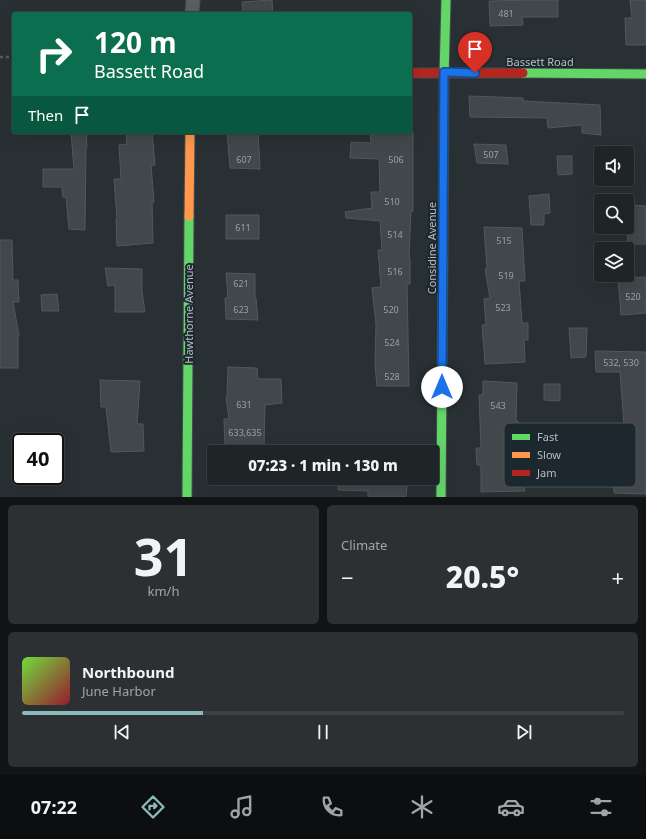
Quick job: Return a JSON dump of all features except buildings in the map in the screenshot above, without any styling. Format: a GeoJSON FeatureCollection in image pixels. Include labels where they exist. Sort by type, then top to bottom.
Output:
{"type":"FeatureCollection","features":[{"type":"Feature","properties":{"kind":"street"},"geometry":{"type":"LineString","coordinates":[[192,12],[193,0]]}},
{"type":"Feature","properties":{"kind":"street","name":"Considine Avenue"},"geometry":{"type":"LineString","coordinates":[[441,497],[444,72],[446,0]]}},
{"type":"Feature","properties":{"kind":"street","name":"Bassett Road"},"geometry":{"type":"LineString","coordinates":[[412,73],[646,74]]}},
{"type":"Feature","properties":{"kind":"street","name":"Hawthorne Avenue"},"geometry":{"type":"LineString","coordinates":[[187,497],[190,134]]}},
{"type":"Feature","properties":{"kind":"path"},"geometry":{"type":"LineString","coordinates":[[0,57],[12,57]]}},
{"type":"Feature","properties":{"kind":"traffic: fast"},"geometry":{"type":"LineString","coordinates":[[444,77],[446,0]]}},
{"type":"Feature","properties":{"kind":"traffic: fast"},"geometry":{"type":"LineString","coordinates":[[523,73],[646,74]]}},
{"type":"Feature","properties":{"kind":"traffic: fast"},"geometry":{"type":"LineString","coordinates":[[187,497],[189,216]]}},
{"type":"Feature","properties":{"kind":"traffic: fast"},"geometry":{"type":"LineString","coordinates":[[441,497],[443,255]]}},
{"type":"Feature","properties":{"kind":"traffic: slow"},"geometry":{"type":"LineString","coordinates":[[189,216],[190,134]]}},
{"type":"Feature","properties":{"kind":"traffic: jam"},"geometry":{"type":"LineString","coordinates":[[412,73],[523,73]]}},
{"type":"Feature","properties":{"kind":"traffic: jam"},"geometry":{"type":"LineString","coordinates":[[443,255],[444,77]]}},
{"type":"Feature","properties":{"kind":"route"},"geometry":{"type":"LineString","coordinates":[[442,387],[444,72],[475,73]]}}]}
